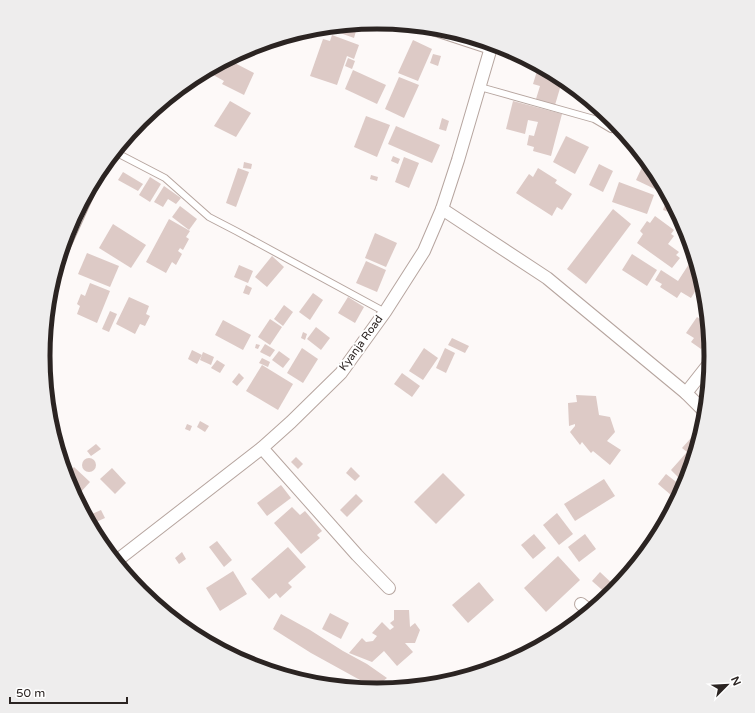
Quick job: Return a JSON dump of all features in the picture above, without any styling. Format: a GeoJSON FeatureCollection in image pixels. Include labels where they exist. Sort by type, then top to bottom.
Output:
{"type":"FeatureCollection","features":[{"type":"Feature","properties":{"kind":"street","name":"Kyanja Road"},"geometry":{"type":"LineString","coordinates":[[120,558],[262,448],[341,373],[385,312],[424,251],[442,209],[491,49]]}},
{"type":"Feature","properties":{"kind":"street"},"geometry":{"type":"LineString","coordinates":[[442,209],[547,278],[701,408]]}},
{"type":"Feature","properties":{"kind":"street"},"geometry":{"type":"LineString","coordinates":[[686,394],[704,370]]}},
{"type":"Feature","properties":{"kind":"street"},"geometry":{"type":"LineString","coordinates":[[262,448],[357,555],[389,588]]}},
{"type":"Feature","properties":{"kind":"street"},"geometry":{"type":"LineString","coordinates":[[581,604],[586,608]]}},
{"type":"Feature","properties":{"kind":"lane"},"geometry":{"type":"LineString","coordinates":[[480,87],[594,119],[611,128]]}},
{"type":"Feature","properties":{"kind":"lane"},"geometry":{"type":"LineString","coordinates":[[120,155],[165,178],[209,217],[385,312]]}},
{"type":"Feature","properties":{"kind":"building"},"geometry":{"type":"Polygon","coordinates":[[[356,30],[354,38],[337,32],[356,30]]]}},
{"type":"Feature","properties":{"kind":"building"},"geometry":{"type":"Polygon","coordinates":[[[332,35],[359,45],[354,59],[347,56],[337,85],[310,76],[323,39],[330,41],[332,35]]]}},
{"type":"Feature","properties":{"kind":"building"},"geometry":{"type":"Polygon","coordinates":[[[413,40],[432,49],[418,81],[398,73],[413,40]]]}},
{"type":"Feature","properties":{"kind":"building"},"geometry":{"type":"Polygon","coordinates":[[[433,54],[441,56],[438,66],[430,63],[433,54]]]}},
{"type":"Feature","properties":{"kind":"building"},"geometry":{"type":"Polygon","coordinates":[[[348,58],[355,61],[352,69],[345,66],[348,58]]]}},
{"type":"Feature","properties":{"kind":"building"},"geometry":{"type":"Polygon","coordinates":[[[234,63],[254,73],[244,95],[222,84],[224,81],[212,74],[234,63]]]}},
{"type":"Feature","properties":{"kind":"building"},"geometry":{"type":"Polygon","coordinates":[[[353,70],[386,85],[377,104],[345,89],[353,70]]]}},
{"type":"Feature","properties":{"kind":"building"},"geometry":{"type":"Polygon","coordinates":[[[537,71],[561,85],[555,105],[536,99],[540,86],[533,84],[537,71]]]}},
{"type":"Feature","properties":{"kind":"building"},"geometry":{"type":"Polygon","coordinates":[[[399,77],[419,85],[404,118],[385,109],[399,77]]]}},
{"type":"Feature","properties":{"kind":"building"},"geometry":{"type":"Polygon","coordinates":[[[230,101],[251,113],[236,137],[214,126],[230,101]]]}},
{"type":"Feature","properties":{"kind":"building"},"geometry":{"type":"Polygon","coordinates":[[[513,101],[562,114],[551,156],[533,151],[534,147],[527,145],[529,135],[534,136],[538,122],[528,120],[525,134],[506,129],[513,101]]]}},
{"type":"Feature","properties":{"kind":"building"},"geometry":{"type":"Polygon","coordinates":[[[366,116],[390,125],[377,157],[354,147],[366,116]]]}},
{"type":"Feature","properties":{"kind":"building"},"geometry":{"type":"Polygon","coordinates":[[[442,118],[449,121],[446,131],[439,129],[442,118]]]}},
{"type":"Feature","properties":{"kind":"building"},"geometry":{"type":"Polygon","coordinates":[[[396,126],[440,145],[432,163],[388,144],[396,126]]]}},
{"type":"Feature","properties":{"kind":"building"},"geometry":{"type":"Polygon","coordinates":[[[566,136],[589,147],[575,174],[553,162],[566,136]]]}},
{"type":"Feature","properties":{"kind":"building"},"geometry":{"type":"Polygon","coordinates":[[[393,156],[400,159],[398,164],[391,161],[393,156]]]}},
{"type":"Feature","properties":{"kind":"building"},"geometry":{"type":"Polygon","coordinates":[[[404,157],[419,163],[409,188],[395,182],[404,157]]]}},
{"type":"Feature","properties":{"kind":"building"},"geometry":{"type":"Polygon","coordinates":[[[244,162],[252,164],[251,169],[243,168],[244,162]]]}},
{"type":"Feature","properties":{"kind":"building"},"geometry":{"type":"Polygon","coordinates":[[[599,164],[613,171],[603,192],[589,185],[599,164]]]}},
{"type":"Feature","properties":{"kind":"building"},"geometry":{"type":"Polygon","coordinates":[[[643,165],[659,191],[636,180],[643,165]]]}},
{"type":"Feature","properties":{"kind":"building"},"geometry":{"type":"Polygon","coordinates":[[[238,168],[249,172],[236,207],[226,203],[238,168]]]}},
{"type":"Feature","properties":{"kind":"building"},"geometry":{"type":"Polygon","coordinates":[[[538,168],[557,180],[555,183],[572,194],[562,210],[557,207],[552,216],[516,193],[529,174],[533,177],[538,168]]]}},
{"type":"Feature","properties":{"kind":"building"},"geometry":{"type":"Polygon","coordinates":[[[123,172],[143,184],[138,191],[118,180],[123,172]]]}},
{"type":"Feature","properties":{"kind":"building"},"geometry":{"type":"Polygon","coordinates":[[[371,175],[378,177],[377,181],[370,179],[371,175]]]}},
{"type":"Feature","properties":{"kind":"building"},"geometry":{"type":"Polygon","coordinates":[[[150,177],[161,184],[150,202],[139,195],[150,177]]]}},
{"type":"Feature","properties":{"kind":"building"},"geometry":{"type":"Polygon","coordinates":[[[619,182],[654,195],[647,214],[612,202],[619,182]]]}},
{"type":"Feature","properties":{"kind":"building"},"geometry":{"type":"Polygon","coordinates":[[[164,186],[181,198],[176,204],[168,199],[163,207],[154,202],[164,186]]]}},
{"type":"Feature","properties":{"kind":"building"},"geometry":{"type":"Polygon","coordinates":[[[666,202],[671,213],[663,210],[666,202]]]}},
{"type":"Feature","properties":{"kind":"building"},"geometry":{"type":"Polygon","coordinates":[[[180,206],[197,219],[189,230],[172,217],[180,206]]]}},
{"type":"Feature","properties":{"kind":"building"},"geometry":{"type":"Polygon","coordinates":[[[613,209],[631,224],[586,284],[567,269],[613,209]]]}},
{"type":"Feature","properties":{"kind":"building"},"geometry":{"type":"Polygon","coordinates":[[[655,216],[674,230],[671,234],[674,236],[668,244],[679,252],[676,255],[680,258],[672,268],[637,243],[643,234],[640,231],[647,221],[650,223],[655,216]]]}},
{"type":"Feature","properties":{"kind":"building"},"geometry":{"type":"Polygon","coordinates":[[[169,219],[190,231],[186,237],[189,239],[183,250],[180,248],[178,251],[182,254],[176,265],[172,262],[166,273],[146,262],[169,219]]]}},
{"type":"Feature","properties":{"kind":"building"},"geometry":{"type":"Polygon","coordinates":[[[113,224],[146,245],[131,268],[99,248],[113,224]]]}},
{"type":"Feature","properties":{"kind":"building"},"geometry":{"type":"Polygon","coordinates":[[[375,233],[397,243],[386,267],[365,258],[375,233]]]}},
{"type":"Feature","properties":{"kind":"building"},"geometry":{"type":"Polygon","coordinates":[[[87,253],[119,266],[110,287],[78,274],[87,253]]]}},
{"type":"Feature","properties":{"kind":"building"},"geometry":{"type":"Polygon","coordinates":[[[632,254],[657,270],[647,286],[622,270],[632,254]]]}},
{"type":"Feature","properties":{"kind":"building"},"geometry":{"type":"Polygon","coordinates":[[[272,256],[284,267],[267,287],[255,277],[272,256]]]}},
{"type":"Feature","properties":{"kind":"building"},"geometry":{"type":"Polygon","coordinates":[[[366,261],[386,270],[377,292],[356,283],[366,261]]]}},
{"type":"Feature","properties":{"kind":"building"},"geometry":{"type":"Polygon","coordinates":[[[689,264],[692,266],[698,287],[691,298],[681,292],[677,298],[660,287],[662,284],[655,280],[661,270],[678,281],[689,264]]]}},
{"type":"Feature","properties":{"kind":"building"},"geometry":{"type":"Polygon","coordinates":[[[239,265],[253,271],[248,283],[234,277],[239,265]]]}},
{"type":"Feature","properties":{"kind":"building"},"geometry":{"type":"Polygon","coordinates":[[[90,283],[110,291],[97,323],[77,314],[80,306],[77,304],[81,294],[85,296],[90,283]]]}},
{"type":"Feature","properties":{"kind":"building"},"geometry":{"type":"Polygon","coordinates":[[[246,285],[252,288],[249,295],[243,293],[246,285]]]}},
{"type":"Feature","properties":{"kind":"building"},"geometry":{"type":"Polygon","coordinates":[[[313,293],[323,300],[310,320],[299,312],[313,293]]]}},
{"type":"Feature","properties":{"kind":"building"},"geometry":{"type":"Polygon","coordinates":[[[129,297],[149,306],[146,314],[150,316],[145,326],[140,324],[135,334],[116,324],[129,297]]]}},
{"type":"Feature","properties":{"kind":"building"},"geometry":{"type":"Polygon","coordinates":[[[348,297],[364,307],[355,323],[338,313],[348,297]]]}},
{"type":"Feature","properties":{"kind":"building"},"geometry":{"type":"Polygon","coordinates":[[[284,305],[293,312],[283,326],[274,319],[284,305]]]}},
{"type":"Feature","properties":{"kind":"building"},"geometry":{"type":"Polygon","coordinates":[[[110,311],[117,314],[109,332],[102,329],[110,311]]]}},
{"type":"Feature","properties":{"kind":"building"},"geometry":{"type":"Polygon","coordinates":[[[697,317],[703,321],[704,344],[701,349],[691,342],[694,338],[686,333],[697,317]]]}},
{"type":"Feature","properties":{"kind":"building"},"geometry":{"type":"Polygon","coordinates":[[[270,319],[282,327],[270,345],[258,337],[270,319]]]}},
{"type":"Feature","properties":{"kind":"building"},"geometry":{"type":"Polygon","coordinates":[[[223,320],[251,335],[243,350],[215,335],[223,320]]]}},
{"type":"Feature","properties":{"kind":"building"},"geometry":{"type":"Polygon","coordinates":[[[316,327],[330,338],[321,350],[307,339],[316,327]]]}},
{"type":"Feature","properties":{"kind":"building"},"geometry":{"type":"Polygon","coordinates":[[[303,332],[307,334],[305,340],[301,338],[303,332]]]}},
{"type":"Feature","properties":{"kind":"building"},"geometry":{"type":"Polygon","coordinates":[[[452,338],[469,346],[465,353],[448,345],[452,338]]]}},
{"type":"Feature","properties":{"kind":"building"},"geometry":{"type":"Polygon","coordinates":[[[256,344],[260,345],[258,349],[255,348],[256,344]]]}},
{"type":"Feature","properties":{"kind":"building"},"geometry":{"type":"Polygon","coordinates":[[[265,344],[275,350],[270,357],[260,352],[265,344]]]}},
{"type":"Feature","properties":{"kind":"building"},"geometry":{"type":"Polygon","coordinates":[[[302,348],[318,359],[303,383],[287,373],[302,348]]]}},
{"type":"Feature","properties":{"kind":"building"},"geometry":{"type":"Polygon","coordinates":[[[424,348],[438,358],[423,380],[409,371],[424,348]]]}},
{"type":"Feature","properties":{"kind":"building"},"geometry":{"type":"Polygon","coordinates":[[[445,348],[455,353],[446,373],[436,368],[445,348]]]}},
{"type":"Feature","properties":{"kind":"building"},"geometry":{"type":"Polygon","coordinates":[[[192,350],[202,355],[197,364],[188,359],[192,350]]]}},
{"type":"Feature","properties":{"kind":"building"},"geometry":{"type":"Polygon","coordinates":[[[279,351],[290,359],[283,368],[272,360],[279,351]]]}},
{"type":"Feature","properties":{"kind":"building"},"geometry":{"type":"Polygon","coordinates":[[[203,352],[214,357],[211,365],[200,360],[203,352]]]}},
{"type":"Feature","properties":{"kind":"building"},"geometry":{"type":"Polygon","coordinates":[[[262,358],[270,362],[268,367],[259,363],[262,358]]]}},
{"type":"Feature","properties":{"kind":"building"},"geometry":{"type":"Polygon","coordinates":[[[217,360],[225,365],[220,373],[211,368],[217,360]]]}},
{"type":"Feature","properties":{"kind":"building"},"geometry":{"type":"Polygon","coordinates":[[[262,365],[293,384],[278,410],[246,391],[262,365]]]}},
{"type":"Feature","properties":{"kind":"building"},"geometry":{"type":"Polygon","coordinates":[[[239,373],[244,378],[237,386],[232,382],[239,373]]]}},
{"type":"Feature","properties":{"kind":"building"},"geometry":{"type":"Polygon","coordinates":[[[402,373],[420,386],[412,397],[394,384],[402,373]]]}},
{"type":"Feature","properties":{"kind":"building"},"geometry":{"type":"Polygon","coordinates":[[[576,395],[596,396],[599,415],[610,417],[615,432],[607,441],[621,450],[610,465],[593,451],[591,453],[582,442],[580,445],[570,432],[575,424],[569,426],[568,403],[577,402],[576,395]]]}},
{"type":"Feature","properties":{"kind":"building"},"geometry":{"type":"Polygon","coordinates":[[[200,421],[209,426],[205,432],[197,427],[200,421]]]}},
{"type":"Feature","properties":{"kind":"building"},"geometry":{"type":"Polygon","coordinates":[[[187,424],[192,426],[190,431],[185,429],[187,424]]]}},
{"type":"Feature","properties":{"kind":"building"},"geometry":{"type":"Polygon","coordinates":[[[696,432],[688,462],[681,480],[671,470],[687,452],[682,448],[696,432]]]}},
{"type":"Feature","properties":{"kind":"building"},"geometry":{"type":"Polygon","coordinates":[[[96,444],[101,449],[91,456],[87,451],[96,444]]]}},
{"type":"Feature","properties":{"kind":"building"},"geometry":{"type":"Polygon","coordinates":[[[296,457],[303,464],[298,469],[291,462],[296,457]]]}},
{"type":"Feature","properties":{"kind":"building"},"geometry":{"type":"Polygon","coordinates":[[[86,458],[92,458],[96,462],[96,468],[92,472],[86,472],[82,468],[82,462],[86,458]]]}},
{"type":"Feature","properties":{"kind":"building"},"geometry":{"type":"Polygon","coordinates":[[[74,467],[90,482],[80,493],[75,482],[71,471],[74,467]]]}},
{"type":"Feature","properties":{"kind":"building"},"geometry":{"type":"Polygon","coordinates":[[[351,467],[360,476],[355,481],[346,473],[351,467]]]}},
{"type":"Feature","properties":{"kind":"building"},"geometry":{"type":"Polygon","coordinates":[[[112,468],[126,483],[115,494],[100,479],[112,468]]]}},
{"type":"Feature","properties":{"kind":"building"},"geometry":{"type":"Polygon","coordinates":[[[443,473],[465,495],[436,524],[414,502],[443,473]]]}},
{"type":"Feature","properties":{"kind":"building"},"geometry":{"type":"Polygon","coordinates":[[[666,474],[679,484],[673,497],[658,484],[666,474]]]}},
{"type":"Feature","properties":{"kind":"building"},"geometry":{"type":"Polygon","coordinates":[[[604,479],[615,496],[575,521],[564,504],[604,479]]]}},
{"type":"Feature","properties":{"kind":"building"},"geometry":{"type":"Polygon","coordinates":[[[281,485],[291,498],[267,516],[257,503],[281,485]]]}},
{"type":"Feature","properties":{"kind":"building"},"geometry":{"type":"Polygon","coordinates":[[[356,494],[363,501],[347,517],[340,510],[356,494]]]}},
{"type":"Feature","properties":{"kind":"building"},"geometry":{"type":"Polygon","coordinates":[[[292,507],[300,515],[305,511],[322,531],[317,535],[320,538],[301,554],[274,523],[292,507]]]}},
{"type":"Feature","properties":{"kind":"building"},"geometry":{"type":"Polygon","coordinates":[[[101,510],[105,518],[96,522],[92,514],[101,510]]]}},
{"type":"Feature","properties":{"kind":"building"},"geometry":{"type":"Polygon","coordinates":[[[557,513],[573,534],[559,545],[543,525],[557,513]]]}},
{"type":"Feature","properties":{"kind":"building"},"geometry":{"type":"Polygon","coordinates":[[[534,534],[546,548],[533,559],[521,545],[534,534]]]}},
{"type":"Feature","properties":{"kind":"building"},"geometry":{"type":"Polygon","coordinates":[[[585,534],[596,549],[579,562],[568,547],[585,534]]]}},
{"type":"Feature","properties":{"kind":"building"},"geometry":{"type":"Polygon","coordinates":[[[217,541],[232,560],[224,567],[209,547],[217,541]]]}},
{"type":"Feature","properties":{"kind":"building"},"geometry":{"type":"Polygon","coordinates":[[[288,547],[306,567],[288,583],[292,587],[280,598],[276,593],[269,599],[251,579],[288,547]]]}},
{"type":"Feature","properties":{"kind":"building"},"geometry":{"type":"Polygon","coordinates":[[[182,552],[186,559],[179,564],[175,558],[182,552]]]}},
{"type":"Feature","properties":{"kind":"building"},"geometry":{"type":"Polygon","coordinates":[[[558,556],[580,580],[546,612],[524,588],[558,556]]]}},
{"type":"Feature","properties":{"kind":"building"},"geometry":{"type":"Polygon","coordinates":[[[233,571],[247,594],[220,611],[206,588],[233,571]]]}},
{"type":"Feature","properties":{"kind":"building"},"geometry":{"type":"Polygon","coordinates":[[[600,572],[613,584],[605,592],[592,581],[600,572]]]}},
{"type":"Feature","properties":{"kind":"building"},"geometry":{"type":"Polygon","coordinates":[[[479,582],[494,600],[468,623],[452,605],[479,582]]]}},
{"type":"Feature","properties":{"kind":"building"},"geometry":{"type":"Polygon","coordinates":[[[394,610],[409,610],[410,627],[415,623],[420,630],[415,643],[405,643],[413,652],[397,666],[384,651],[372,662],[349,653],[362,638],[366,642],[373,641],[377,636],[372,633],[382,622],[390,630],[394,627],[390,623],[394,620],[394,610]]]}},
{"type":"Feature","properties":{"kind":"building"},"geometry":{"type":"Polygon","coordinates":[[[330,613],[349,623],[341,639],[322,629],[330,613]]]}},
{"type":"Feature","properties":{"kind":"building"},"geometry":{"type":"Polygon","coordinates":[[[281,614],[367,664],[387,678],[379,684],[365,683],[311,653],[273,629],[281,614]]]}}]}
